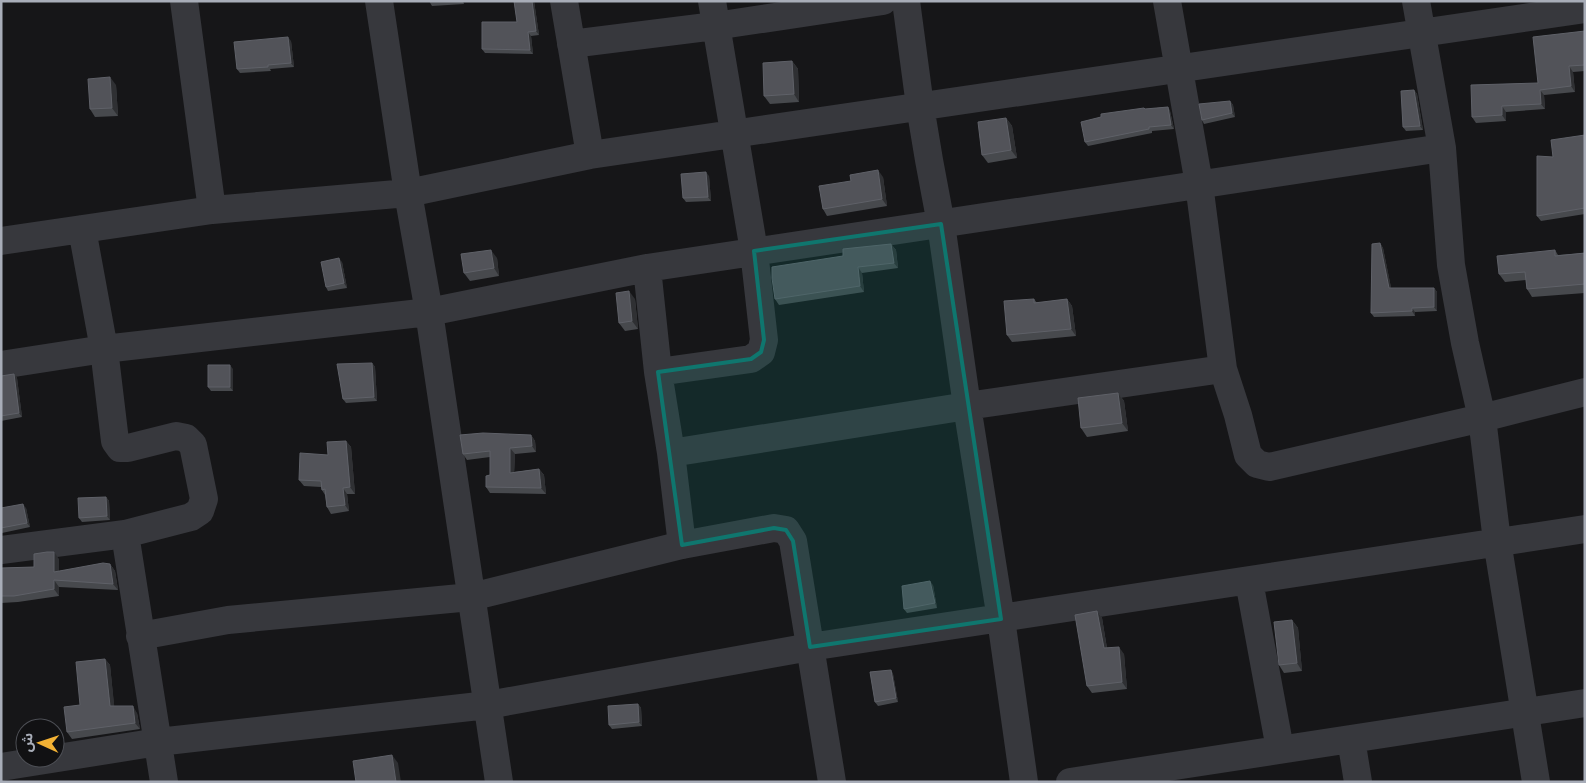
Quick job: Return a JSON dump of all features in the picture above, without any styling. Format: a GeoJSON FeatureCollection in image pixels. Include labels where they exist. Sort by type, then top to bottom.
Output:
{"type":"FeatureCollection","features":[{"type":"Feature","properties":{"kind":"street"},"geometry":{"type":"LineString","coordinates":[[184,1],[212,210]]}},
{"type":"Feature","properties":{"kind":"street"},"geometry":{"type":"LineString","coordinates":[[379,1],[408,193],[429,312],[499,782]]}},
{"type":"Feature","properties":{"kind":"street"},"geometry":{"type":"LineString","coordinates":[[564,1],[590,155]]}},
{"type":"Feature","properties":{"kind":"street"},"geometry":{"type":"LineString","coordinates":[[571,44],[713,14],[883,1]]}},
{"type":"Feature","properties":{"kind":"street"},"geometry":{"type":"LineString","coordinates":[[906,1],[920,106],[941,224],[1024,782]]}},
{"type":"Feature","properties":{"kind":"street"},"geometry":{"type":"LineString","coordinates":[[1167,1],[1199,184],[1224,369],[1248,454],[1256,464],[1270,467],[1585,392]]}},
{"type":"Feature","properties":{"kind":"street"},"geometry":{"type":"LineString","coordinates":[[1416,1],[1442,148],[1451,265],[1465,343],[1482,418],[1497,541],[1536,782]]}},
{"type":"Feature","properties":{"kind":"street"},"geometry":{"type":"LineString","coordinates":[[1,241],[212,210],[408,193],[590,155],[1585,9]]}},
{"type":"Feature","properties":{"kind":"street"},"geometry":{"type":"LineString","coordinates":[[658,372],[751,359],[761,352],[764,340],[754,251],[713,14]]}},
{"type":"Feature","properties":{"kind":"street"},"geometry":{"type":"LineString","coordinates":[[1,365],[104,349],[429,312],[647,268],[1442,148]]}},
{"type":"Feature","properties":{"kind":"street"},"geometry":{"type":"LineString","coordinates":[[1,550],[125,534],[191,517],[200,510],[204,499],[193,445],[186,438],[176,436],[128,448],[120,448],[114,441],[104,349],[82,229]]}},
{"type":"Feature","properties":{"kind":"street"},"geometry":{"type":"LineString","coordinates":[[647,268],[658,372],[671,453],[682,545]]}},
{"type":"Feature","properties":{"kind":"street"},"geometry":{"type":"LineString","coordinates":[[671,453],[967,406],[1224,369]]}},
{"type":"Feature","properties":{"kind":"street"},"geometry":{"type":"LineString","coordinates":[[140,636],[228,620],[471,596],[682,545],[774,528],[786,530],[794,540],[832,782]]}},
{"type":"Feature","properties":{"kind":"street"},"geometry":{"type":"LineString","coordinates":[[1,767],[158,742],[488,705],[810,647],[1585,528]]}},
{"type":"Feature","properties":{"kind":"street"},"geometry":{"type":"LineString","coordinates":[[125,534],[164,782]]}},
{"type":"Feature","properties":{"kind":"street"},"geometry":{"type":"LineString","coordinates":[[1249,580],[1280,750]]}},
{"type":"Feature","properties":{"kind":"street"},"geometry":{"type":"LineString","coordinates":[[1070,782],[1585,702]]}},
{"type":"Feature","properties":{"kind":"street"},"geometry":{"type":"LineString","coordinates":[[1351,739],[1358,782]]}},
{"type":"Feature","properties":{"kind":"highlighted area"},"geometry":{"type":"Polygon","coordinates":[[[941,224],[1001,619],[810,647],[793,541],[786,530],[774,528],[682,545],[658,372],[751,359],[761,352],[764,340],[754,251],[941,224]]]}},
{"type":"Feature","properties":{"kind":"building"},"geometry":{"type":"Polygon","coordinates":[[[514,1],[532,1],[536,31],[528,32],[530,50],[482,49],[482,22],[517,22],[514,1]]]}},
{"type":"Feature","properties":{"kind":"building"},"geometry":{"type":"Polygon","coordinates":[[[1585,31],[1585,65],[1569,66],[1571,86],[1540,90],[1541,104],[1502,106],[1502,115],[1472,117],[1471,85],[1538,83],[1533,37],[1585,31]]]}},
{"type":"Feature","properties":{"kind":"building"},"geometry":{"type":"Polygon","coordinates":[[[288,37],[291,63],[237,69],[234,42],[288,37]]]}},
{"type":"Feature","properties":{"kind":"building"},"geometry":{"type":"Polygon","coordinates":[[[792,61],[794,94],[764,96],[763,63],[792,61]]]}},
{"type":"Feature","properties":{"kind":"building"},"geometry":{"type":"Polygon","coordinates":[[[110,77],[112,108],[90,109],[88,79],[110,77]]]}},
{"type":"Feature","properties":{"kind":"building"},"geometry":{"type":"Polygon","coordinates":[[[1414,90],[1420,126],[1403,127],[1401,91],[1414,90]]]}},
{"type":"Feature","properties":{"kind":"building"},"geometry":{"type":"Polygon","coordinates":[[[1230,101],[1232,113],[1202,120],[1199,104],[1230,101]]]}},
{"type":"Feature","properties":{"kind":"building"},"geometry":{"type":"Polygon","coordinates":[[[1168,107],[1171,125],[1149,127],[1149,129],[1085,142],[1081,122],[1101,117],[1101,114],[1168,107]]]}},
{"type":"Feature","properties":{"kind":"building"},"geometry":{"type":"Polygon","coordinates":[[[1006,118],[1011,150],[982,155],[978,122],[1006,118]]]}},
{"type":"Feature","properties":{"kind":"building"},"geometry":{"type":"Polygon","coordinates":[[[1585,135],[1585,208],[1537,216],[1537,156],[1553,157],[1551,140],[1585,135]]]}},
{"type":"Feature","properties":{"kind":"building"},"geometry":{"type":"Polygon","coordinates":[[[878,170],[882,199],[823,209],[819,186],[851,181],[850,175],[878,170]]]}},
{"type":"Feature","properties":{"kind":"building"},"geometry":{"type":"Polygon","coordinates":[[[706,172],[708,197],[683,198],[681,174],[706,172]]]}},
{"type":"Feature","properties":{"kind":"building"},"geometry":{"type":"Polygon","coordinates":[[[1380,243],[1389,288],[1434,288],[1434,307],[1412,308],[1412,311],[1371,313],[1372,244],[1380,243]]]}},
{"type":"Feature","properties":{"kind":"building"},"geometry":{"type":"Polygon","coordinates":[[[891,244],[894,263],[858,267],[860,286],[775,299],[772,267],[843,256],[843,249],[891,244]]]}},
{"type":"Feature","properties":{"kind":"building"},"geometry":{"type":"Polygon","coordinates":[[[491,250],[494,268],[464,273],[461,254],[491,250]]]}},
{"type":"Feature","properties":{"kind":"building"},"geometry":{"type":"Polygon","coordinates":[[[1555,250],[1555,256],[1585,253],[1585,284],[1527,289],[1525,272],[1499,274],[1497,256],[1555,250]]]}},
{"type":"Feature","properties":{"kind":"building"},"geometry":{"type":"Polygon","coordinates":[[[339,258],[344,283],[326,287],[321,262],[339,258]]]}},
{"type":"Feature","properties":{"kind":"building"},"geometry":{"type":"Polygon","coordinates":[[[629,291],[632,321],[619,323],[616,293],[629,291]]]}},
{"type":"Feature","properties":{"kind":"building"},"geometry":{"type":"Polygon","coordinates":[[[1034,299],[1034,303],[1067,299],[1071,329],[1007,335],[1004,301],[1034,299]]]}},
{"type":"Feature","properties":{"kind":"building"},"geometry":{"type":"Polygon","coordinates":[[[372,363],[374,397],[343,399],[337,364],[372,363]]]}},
{"type":"Feature","properties":{"kind":"building"},"geometry":{"type":"Polygon","coordinates":[[[208,365],[230,365],[230,387],[208,387],[208,365]]]}},
{"type":"Feature","properties":{"kind":"building"},"geometry":{"type":"Polygon","coordinates":[[[14,374],[19,413],[1,416],[1,376],[14,374]]]}},
{"type":"Feature","properties":{"kind":"building"},"geometry":{"type":"Polygon","coordinates":[[[1118,393],[1122,423],[1081,428],[1078,398],[1118,393]]]}},
{"type":"Feature","properties":{"kind":"building"},"geometry":{"type":"Polygon","coordinates":[[[483,433],[531,435],[532,446],[510,448],[510,473],[539,469],[541,488],[486,487],[486,476],[490,475],[490,451],[463,454],[460,435],[483,433]]]}},
{"type":"Feature","properties":{"kind":"building"},"geometry":{"type":"Polygon","coordinates":[[[346,441],[350,487],[343,488],[345,505],[327,507],[325,489],[322,490],[321,481],[299,480],[300,453],[328,455],[327,442],[346,441]]]}},
{"type":"Feature","properties":{"kind":"building"},"geometry":{"type":"Polygon","coordinates":[[[106,497],[107,516],[79,518],[78,498],[106,497]]]}},
{"type":"Feature","properties":{"kind":"building"},"geometry":{"type":"Polygon","coordinates":[[[23,504],[27,523],[1,528],[1,508],[23,504]]]}},
{"type":"Feature","properties":{"kind":"building"},"geometry":{"type":"Polygon","coordinates":[[[54,552],[54,572],[103,563],[110,564],[113,584],[54,580],[54,589],[14,596],[1,596],[1,568],[34,567],[34,554],[54,552]]]}},
{"type":"Feature","properties":{"kind":"building"},"geometry":{"type":"Polygon","coordinates":[[[930,581],[935,603],[904,609],[902,586],[930,581]]]}},
{"type":"Feature","properties":{"kind":"building"},"geometry":{"type":"Polygon","coordinates":[[[1097,611],[1104,648],[1119,647],[1122,682],[1087,686],[1075,615],[1097,611]]]}},
{"type":"Feature","properties":{"kind":"building"},"geometry":{"type":"Polygon","coordinates":[[[1292,620],[1297,663],[1279,665],[1274,622],[1292,620]]]}},
{"type":"Feature","properties":{"kind":"building"},"geometry":{"type":"Polygon","coordinates":[[[105,659],[110,706],[133,706],[135,723],[67,732],[64,707],[80,705],[76,662],[105,659]]]}},
{"type":"Feature","properties":{"kind":"building"},"geometry":{"type":"Polygon","coordinates":[[[891,670],[896,698],[875,702],[870,672],[891,670]]]}},
{"type":"Feature","properties":{"kind":"building"},"geometry":{"type":"Polygon","coordinates":[[[638,704],[639,722],[609,725],[608,706],[638,704]]]}},
{"type":"Feature","properties":{"kind":"building"},"geometry":{"type":"Polygon","coordinates":[[[392,755],[396,782],[356,782],[353,761],[392,755]]]}}]}
